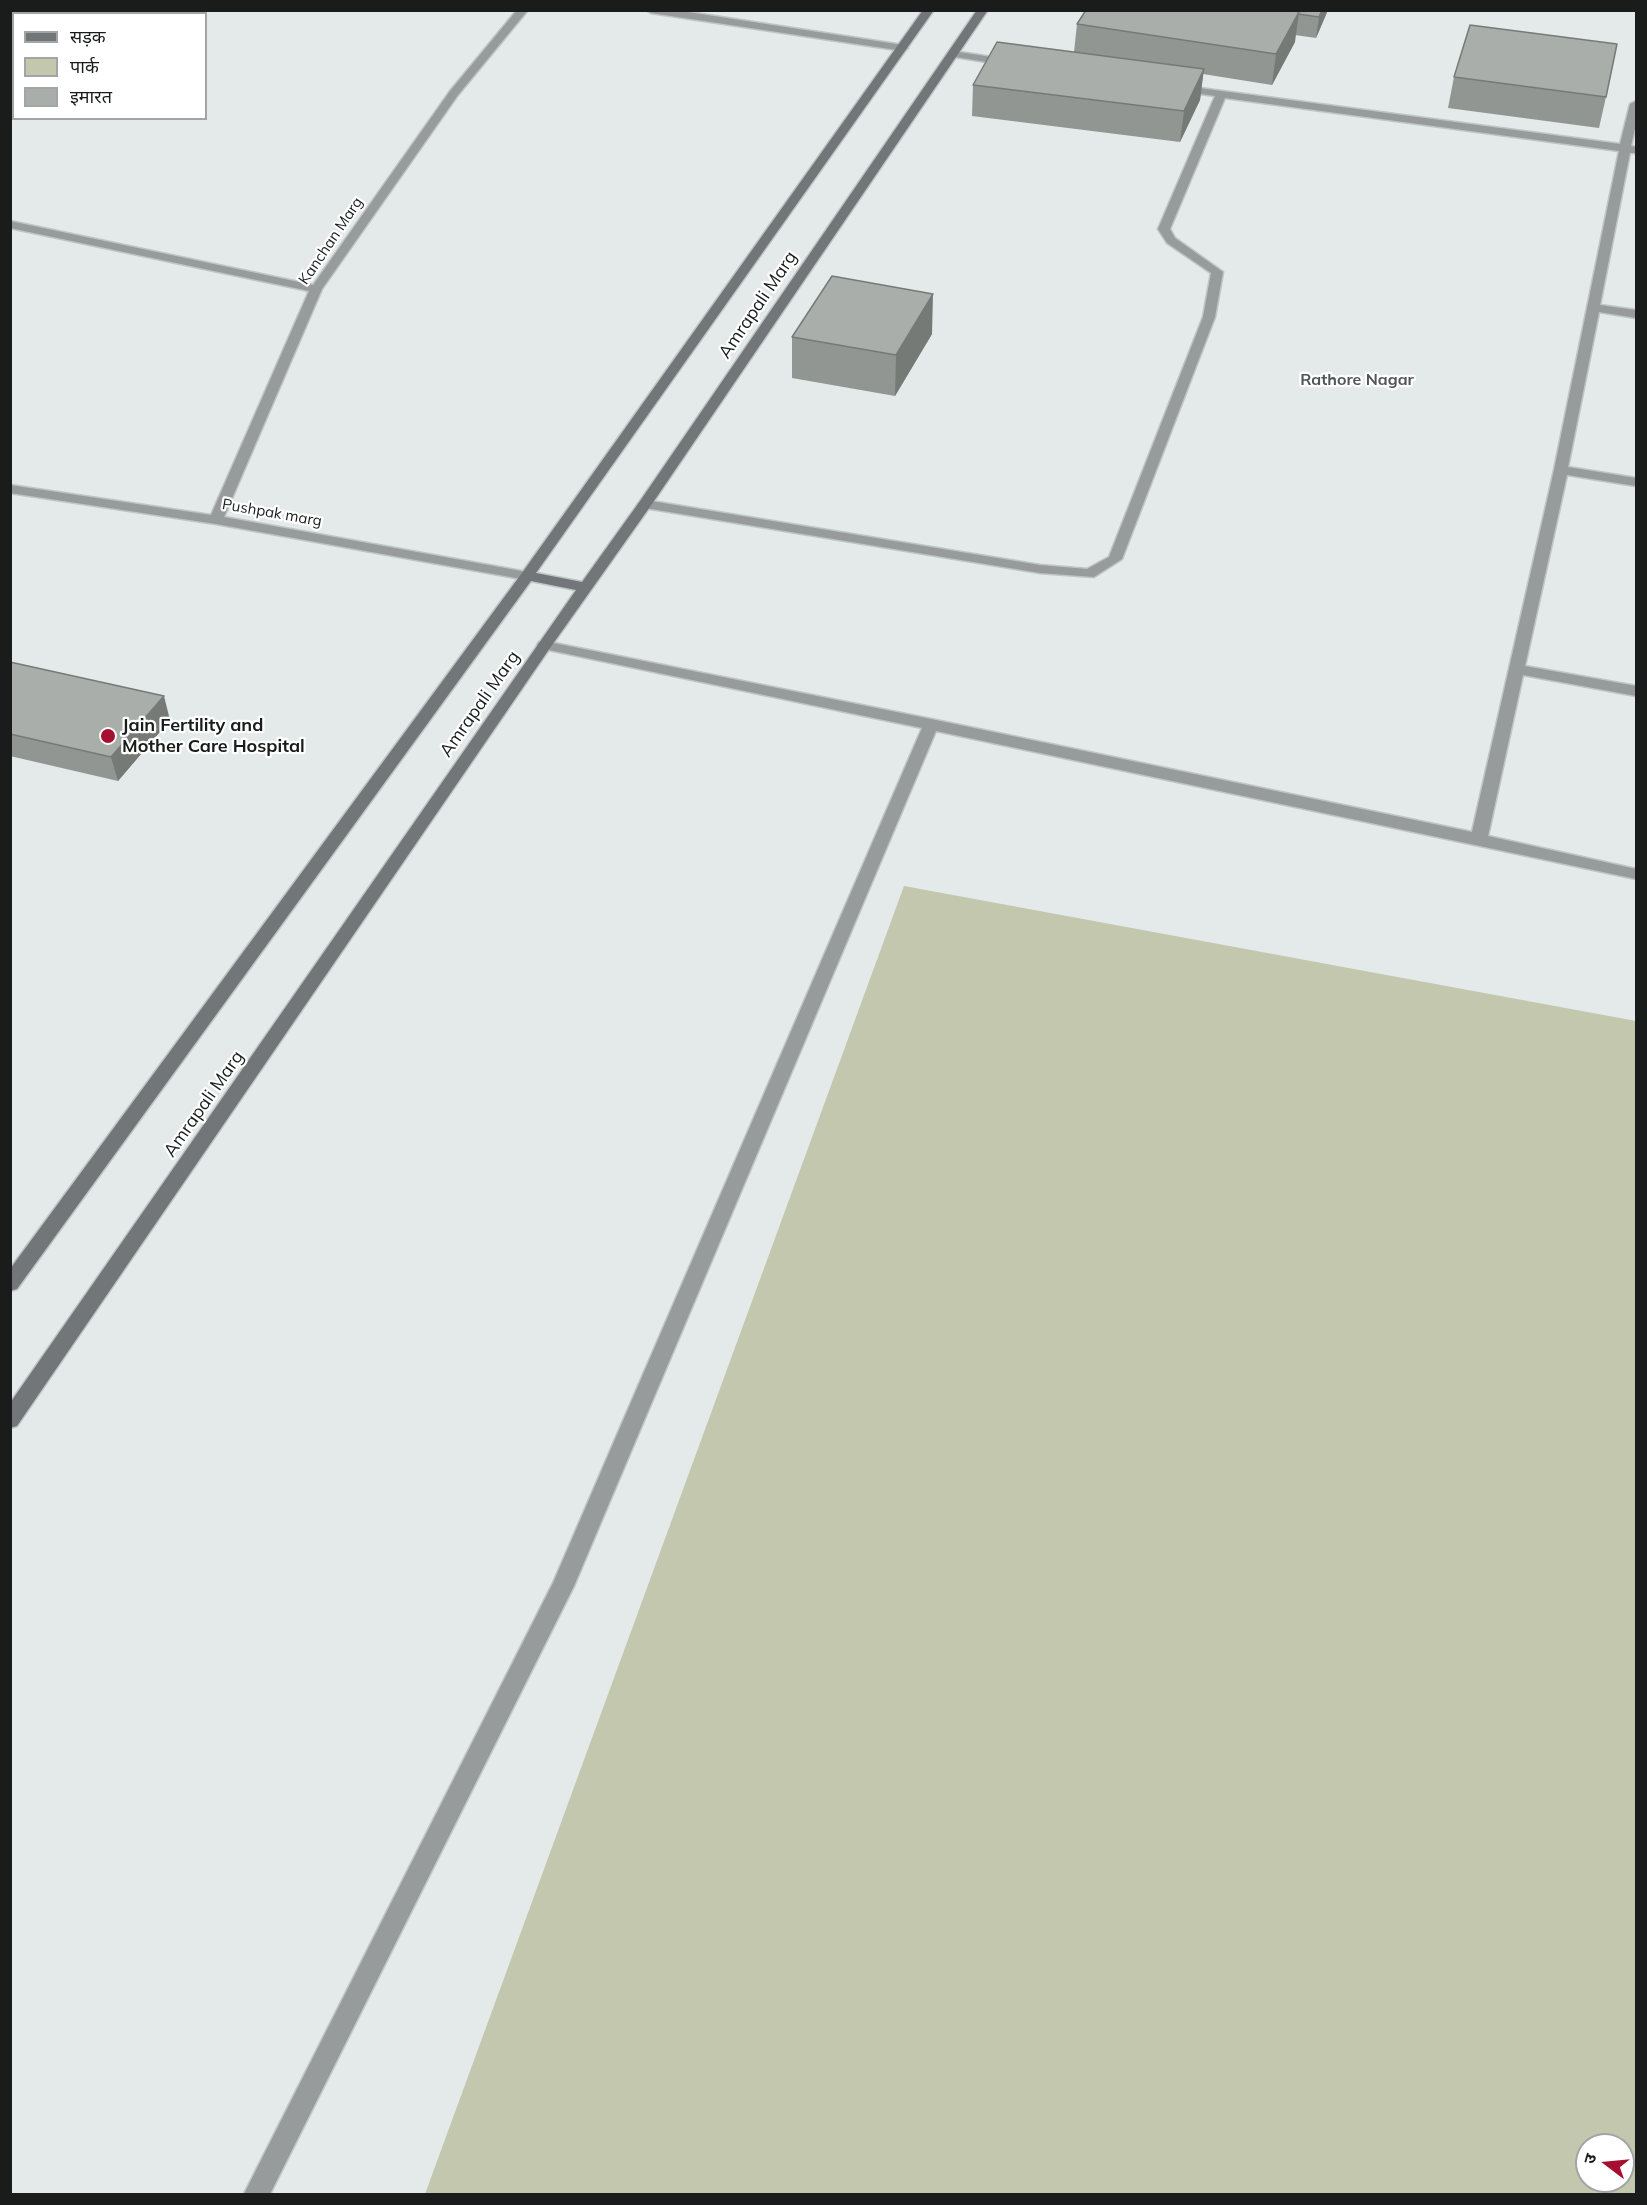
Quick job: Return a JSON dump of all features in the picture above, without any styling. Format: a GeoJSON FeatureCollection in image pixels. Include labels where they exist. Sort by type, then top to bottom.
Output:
{"type":"FeatureCollection","features":[{"type":"Feature","properties":{"kind":"street","name":"Kanchan Marg"},"geometry":{"type":"LineString","coordinates":[[216,520],[316,289],[454,93],[523,10]]}},
{"type":"Feature","properties":{"kind":"street"},"geometry":{"type":"LineString","coordinates":[[651,10],[903,48]]}},
{"type":"Feature","properties":{"kind":"street","name":"Amrapali Marg"},"geometry":{"type":"LineString","coordinates":[[10,1284],[527,576],[930,10]]}},
{"type":"Feature","properties":{"kind":"street","name":"Amrapali Marg"},"geometry":{"type":"LineString","coordinates":[[10,1420],[544,645],[645,504],[983,10]]}},
{"type":"Feature","properties":{"kind":"street"},"geometry":{"type":"LineString","coordinates":[[953,54],[1023,65]]}},
{"type":"Feature","properties":{"kind":"street"},"geometry":{"type":"LineString","coordinates":[[1162,86],[1631,149]]}},
{"type":"Feature","properties":{"kind":"street"},"geometry":{"type":"LineString","coordinates":[[645,504],[1059,571],[1089,574],[1115,559],[1209,317],[1217,272],[1171,240],[1164,230],[1221,95]]}},
{"type":"Feature","properties":{"kind":"street"},"geometry":{"type":"LineString","coordinates":[[1479,839],[1631,149],[1636,104]]}},
{"type":"Feature","properties":{"kind":"street"},"geometry":{"type":"LineString","coordinates":[[10,224],[316,289]]}},
{"type":"Feature","properties":{"kind":"street"},"geometry":{"type":"LineString","coordinates":[[1595,308],[1636,314]]}},
{"type":"Feature","properties":{"kind":"street"},"geometry":{"type":"LineString","coordinates":[[1561,470],[1636,482]]}},
{"type":"Feature","properties":{"kind":"street","name":"Pushpak marg"},"geometry":{"type":"LineString","coordinates":[[10,489],[216,520],[527,576]]}},
{"type":"Feature","properties":{"kind":"street"},"geometry":{"type":"LineString","coordinates":[[527,576],[585,587]]}},
{"type":"Feature","properties":{"kind":"street"},"geometry":{"type":"LineString","coordinates":[[544,645],[931,724],[1636,874]]}},
{"type":"Feature","properties":{"kind":"street"},"geometry":{"type":"LineString","coordinates":[[1517,669],[1636,691]]}},
{"type":"Feature","properties":{"kind":"street"},"geometry":{"type":"LineString","coordinates":[[257,2194],[563,1586],[931,724]]}},
{"type":"Feature","properties":{"kind":"green space"},"geometry":{"type":"Polygon","coordinates":[[[904,886],[1636,1021],[1636,2194],[425,2194],[904,886]]]}},
{"type":"Feature","properties":{"kind":"building"},"geometry":{"type":"Polygon","coordinates":[[[1086,10],[1288,10],[1299,12],[1276,54],[1077,24],[1086,10]]]}},
{"type":"Feature","properties":{"kind":"building"},"geometry":{"type":"Polygon","coordinates":[[[1288,10],[1322,10],[1319,17],[1288,10]]]}},
{"type":"Feature","properties":{"kind":"building"},"geometry":{"type":"Polygon","coordinates":[[[1470,25],[1617,44],[1606,97],[1454,77],[1470,25]]]}},
{"type":"Feature","properties":{"kind":"building"},"geometry":{"type":"Polygon","coordinates":[[[997,42],[1204,69],[1184,111],[973,85],[997,42]]]}},
{"type":"Feature","properties":{"kind":"building"},"geometry":{"type":"Polygon","coordinates":[[[832,276],[933,294],[896,355],[792,337],[832,276]]]}},
{"type":"Feature","properties":{"kind":"building"},"geometry":{"type":"Polygon","coordinates":[[[10,662],[164,696],[111,757],[10,734],[10,662]]]}},
{"type":"Feature","properties":{"kind":"place","name":"Jain Fertility and Mother Care Hospital"},"geometry":{"type":"Point","coordinates":[108,736]}},
{"type":"Feature","properties":{"kind":"district","name":"Rathore Nagar"},"geometry":{"type":"Point","coordinates":[1357,380]}}]}
